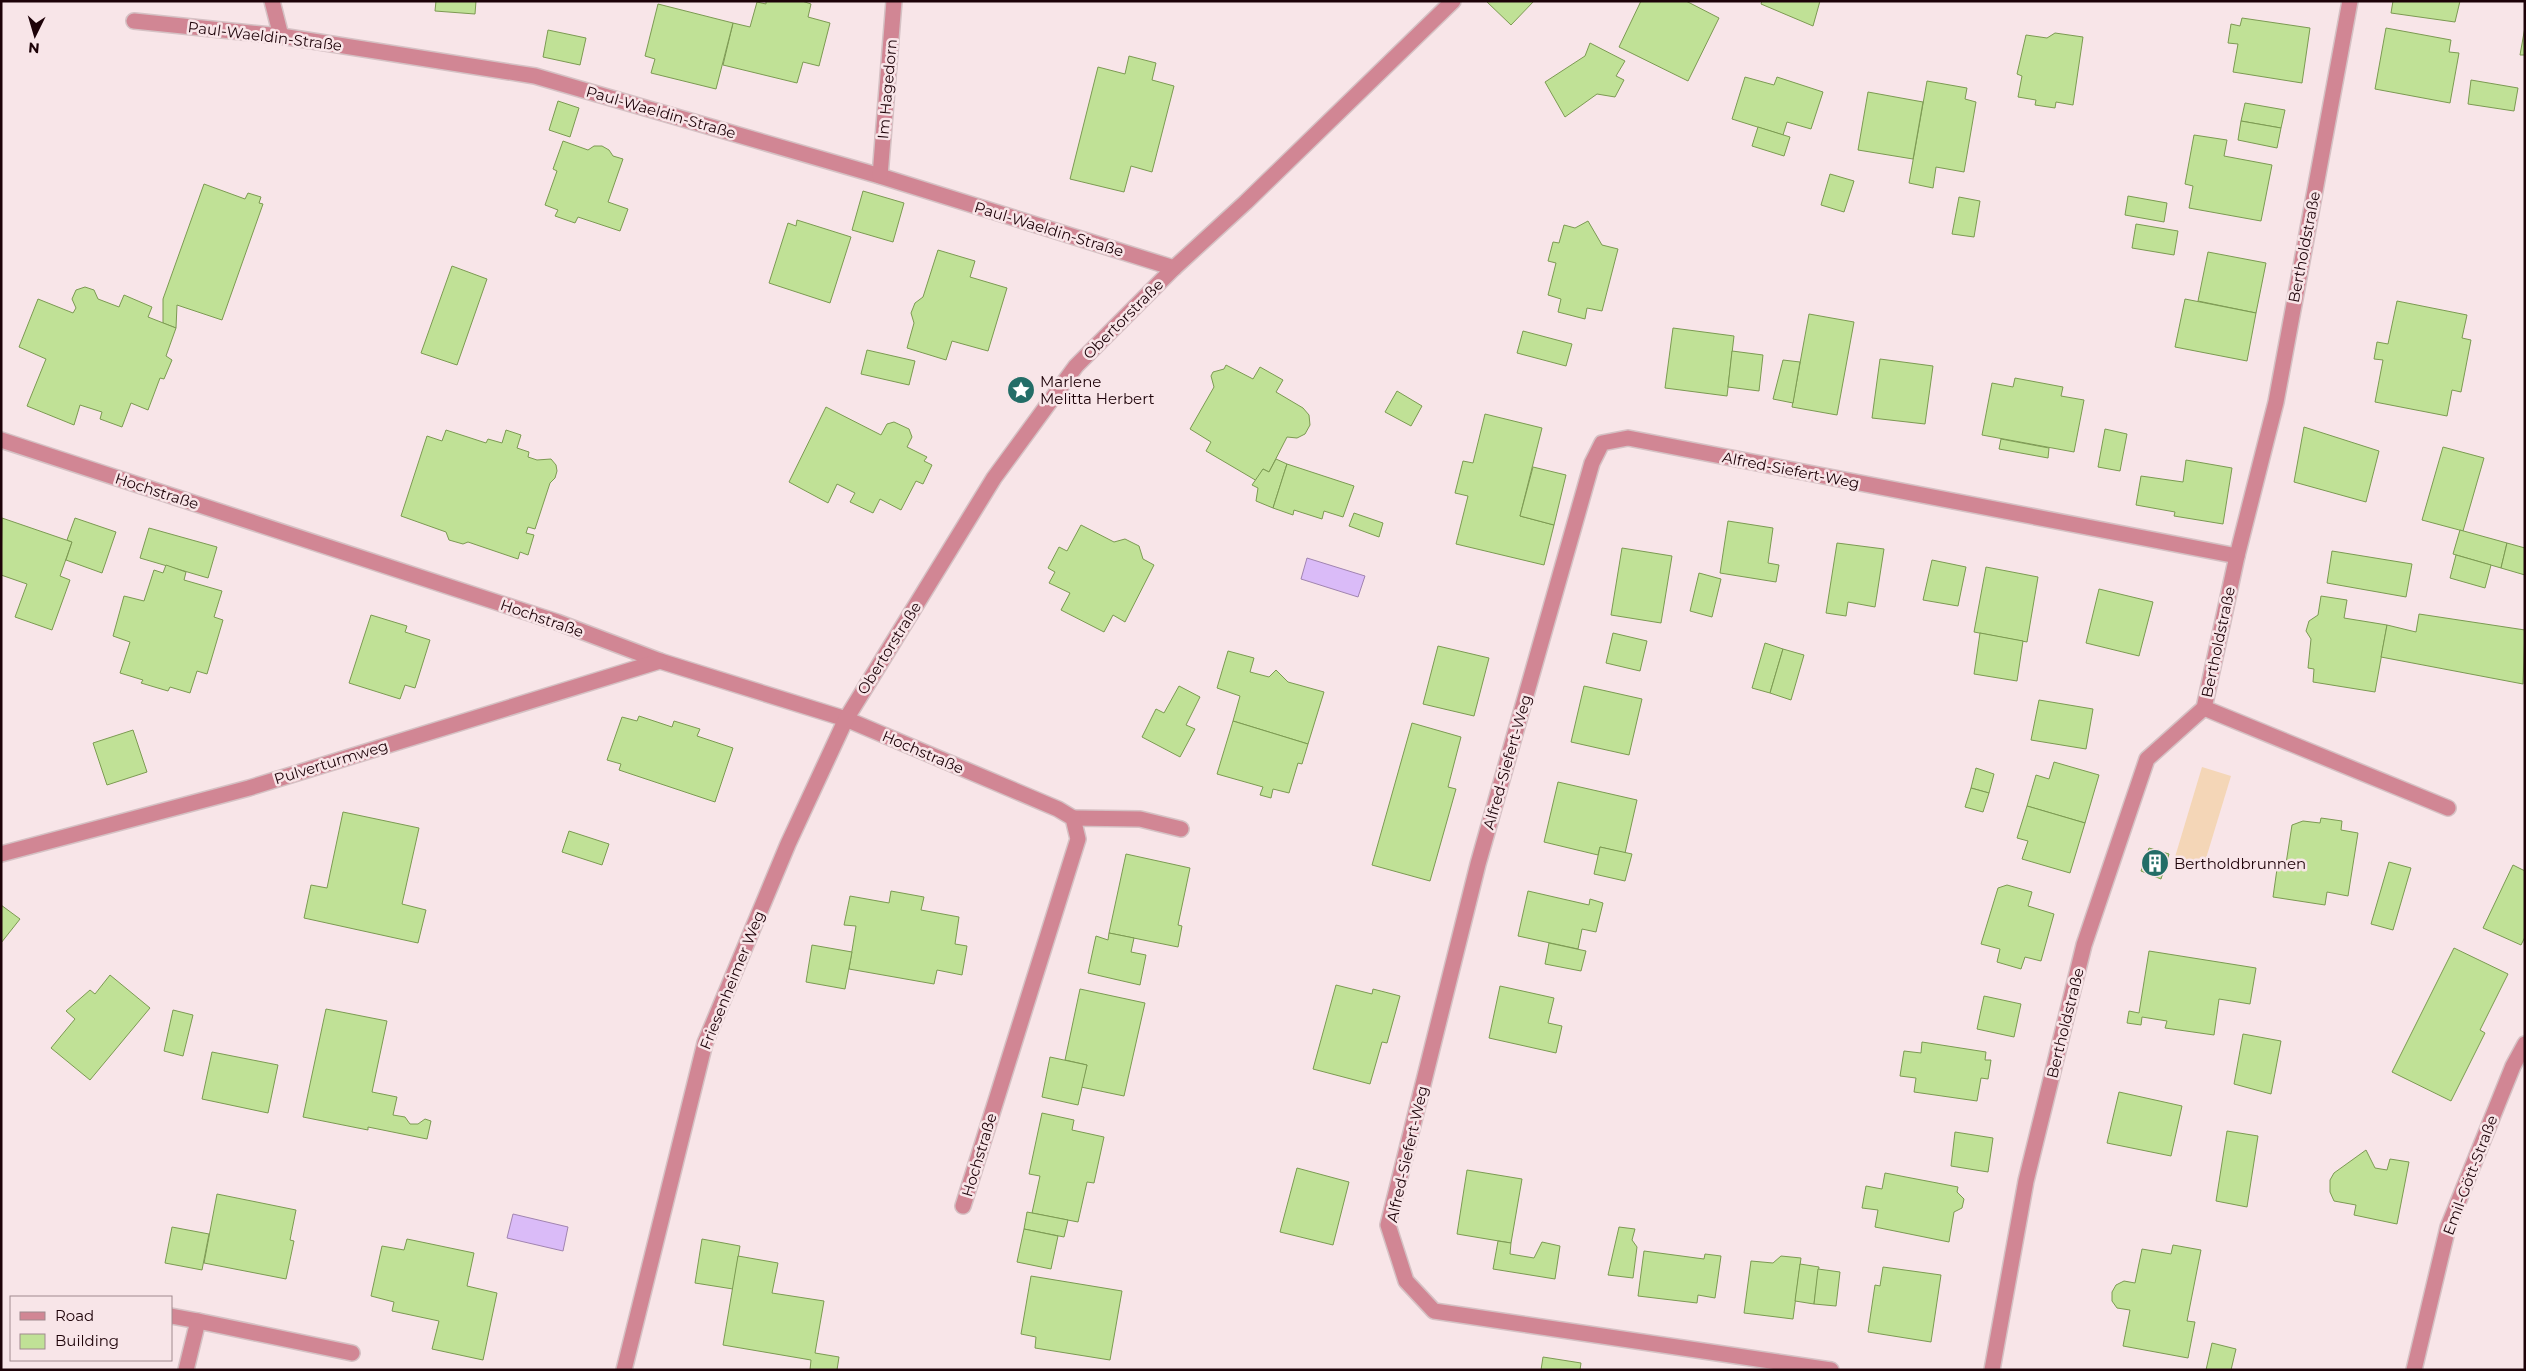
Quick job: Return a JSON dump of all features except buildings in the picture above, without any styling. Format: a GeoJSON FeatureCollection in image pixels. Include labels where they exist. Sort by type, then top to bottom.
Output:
{"type":"FeatureCollection","features":[{"type":"Feature","properties":{"kind":"street"},"geometry":{"type":"LineString","coordinates":[[272,1],[281,36]]}},
{"type":"Feature","properties":{"kind":"street","name":"Im Hagedorn"},"geometry":{"type":"LineString","coordinates":[[880,176],[894,1]]}},
{"type":"Feature","properties":{"kind":"street","name":"Obertorstraße"},"geometry":{"type":"LineString","coordinates":[[846,719],[994,478],[1076,366],[1174,268],[1246,202],[1452,1]]}},
{"type":"Feature","properties":{"kind":"street","name":"Bertholdstraße"},"geometry":{"type":"LineString","coordinates":[[1992,1370],[2026,1180],[2084,945],[2147,759],[2204,708],[2237,556],[2276,402],[2350,1]]}},
{"type":"Feature","properties":{"kind":"street","name":"Paul-Waeldin-Straße"},"geometry":{"type":"LineString","coordinates":[[134,21],[281,36],[535,76],[880,176],[1174,268]]}},
{"type":"Feature","properties":{"kind":"street","name":"Alfred-Siefert-Weg"},"geometry":{"type":"LineString","coordinates":[[1831,1370],[1434,1311],[1406,1281],[1388,1225],[1478,864],[1596,456],[1602,443],[1628,438],[2237,556]]}},
{"type":"Feature","properties":{"kind":"street","name":"Hochstraße"},"geometry":{"type":"LineString","coordinates":[[1,440],[557,622],[660,662],[846,719],[1058,809],[1073,818],[1140,819],[1181,829]]}},
{"type":"Feature","properties":{"kind":"street","name":"Pulverturmweg"},"geometry":{"type":"LineString","coordinates":[[1,854],[249,788],[660,662]]}},
{"type":"Feature","properties":{"kind":"street"},"geometry":{"type":"LineString","coordinates":[[2204,708],[2448,808]]}},
{"type":"Feature","properties":{"kind":"street","name":"Friesenheimer Weg"},"geometry":{"type":"LineString","coordinates":[[624,1370],[705,1042],[788,844],[846,719]]}},
{"type":"Feature","properties":{"kind":"street","name":"Hochstraße"},"geometry":{"type":"LineString","coordinates":[[963,1206],[1078,839],[1073,818]]}},
{"type":"Feature","properties":{"kind":"street","name":"Emil-Gött-Straße"},"geometry":{"type":"LineString","coordinates":[[2414,1370],[2448,1227],[2513,1066],[2525,1044]]}},
{"type":"Feature","properties":{"kind":"street"},"geometry":{"type":"LineString","coordinates":[[172,1316],[352,1353]]}},
{"type":"Feature","properties":{"kind":"street"},"geometry":{"type":"LineString","coordinates":[[186,1370],[198,1321]]}},
{"type":"Feature","properties":{"kind":"shaded area"},"geometry":{"type":"Polygon","coordinates":[[[1307,558],[1365,576],[1358,597],[1301,579],[1307,558]]]}},
{"type":"Feature","properties":{"kind":"shaded area"},"geometry":{"type":"Polygon","coordinates":[[[2202,767],[2231,776],[2204,865],[2175,857],[2202,767]]]}},
{"type":"Feature","properties":{"kind":"shaded area"},"geometry":{"type":"Polygon","coordinates":[[[513,1214],[568,1227],[563,1251],[507,1238],[513,1214]]]}},
{"type":"Feature","properties":{"kind":"place","name":"Marlene Melitta Herbert"},"geometry":{"type":"Point","coordinates":[1021,390]}},
{"type":"Feature","properties":{"kind":"place","name":"Bertholdbrunnen"},"geometry":{"type":"Point","coordinates":[2155,863]}}]}
